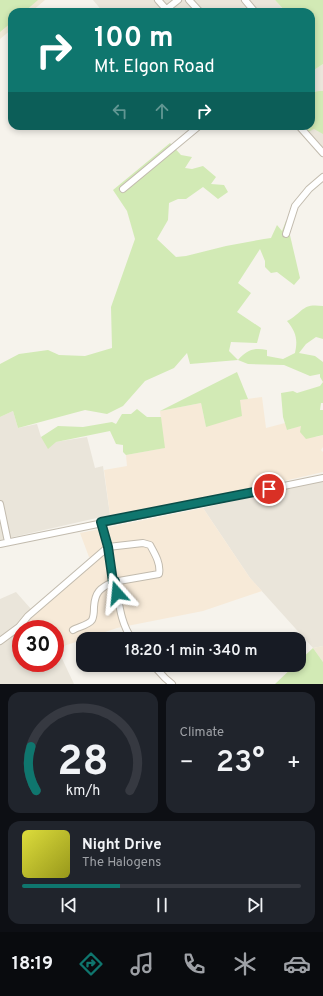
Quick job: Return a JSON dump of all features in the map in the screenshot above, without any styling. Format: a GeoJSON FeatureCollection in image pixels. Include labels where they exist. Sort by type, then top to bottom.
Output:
{"type":"FeatureCollection","features":[{"type":"Feature","properties":{"kind":"street"},"geometry":{"type":"LineString","coordinates":[[169,8],[178,0]]}},
{"type":"Feature","properties":{"kind":"street"},"geometry":{"type":"LineString","coordinates":[[189,0],[196,8]]}},
{"type":"Feature","properties":{"kind":"street"},"geometry":{"type":"LineString","coordinates":[[245,0],[252,8]]}},
{"type":"Feature","properties":{"kind":"street"},"geometry":{"type":"LineString","coordinates":[[123,189],[194,130]]}},
{"type":"Feature","properties":{"kind":"street"},"geometry":{"type":"LineString","coordinates":[[303,130],[323,153]]}},
{"type":"Feature","properties":{"kind":"street"},"geometry":{"type":"LineString","coordinates":[[286,234],[295,206],[309,189],[323,177]]}},
{"type":"Feature","properties":{"kind":"street"},"geometry":{"type":"LineString","coordinates":[[0,544],[101,522],[323,478]]}},
{"type":"Feature","properties":{"kind":"street"},"geometry":{"type":"LineString","coordinates":[[0,504],[8,542]]}},
{"type":"Feature","properties":{"kind":"street"},"geometry":{"type":"LineString","coordinates":[[101,522],[108,547],[121,615],[127,632]]}},
{"type":"Feature","properties":{"kind":"street"},"geometry":{"type":"LineString","coordinates":[[0,641],[18,627],[28,616],[108,547],[147,543],[150,545],[160,569],[159,574],[114,581],[104,586],[95,597],[94,614],[92,619],[89,623],[73,630]]}},
{"type":"Feature","properties":{"kind":"street"},"geometry":{"type":"LineString","coordinates":[[159,672],[172,684]]}},
{"type":"Feature","properties":{"kind":"shaded area"},"geometry":{"type":"Polygon","coordinates":[[[0,0],[45,0],[36,8],[8,8],[8,32],[0,39],[0,0]]]}},
{"type":"Feature","properties":{"kind":"shaded area"},"geometry":{"type":"Polygon","coordinates":[[[93,0],[243,0],[250,8],[168,8],[166,6],[163,8],[100,8],[93,0]]]}},
{"type":"Feature","properties":{"kind":"shaded area"},"geometry":{"type":"Polygon","coordinates":[[[246,0],[275,0],[282,8],[253,8],[246,0]]]}},
{"type":"Feature","properties":{"kind":"shaded area"},"geometry":{"type":"Polygon","coordinates":[[[323,64],[323,151],[305,130],[315,130],[315,69],[323,64]]]}},
{"type":"Feature","properties":{"kind":"shaded area"},"geometry":{"type":"Polygon","coordinates":[[[262,397],[266,428],[285,423],[288,430],[302,425],[316,437],[323,435],[323,447],[321,450],[323,452],[323,472],[237,492],[110,515],[104,470],[127,466],[126,455],[164,448],[160,411],[201,403],[206,427],[240,400],[262,397]]]}},
{"type":"Feature","properties":{"kind":"shaded area"},"geometry":{"type":"Polygon","coordinates":[[[13,411],[18,428],[37,424],[41,437],[55,442],[87,437],[95,468],[103,466],[110,515],[0,540],[0,417],[13,411]]]}},
{"type":"Feature","properties":{"kind":"shaded area"},"geometry":{"type":"Polygon","coordinates":[[[323,481],[323,646],[313,648],[306,640],[306,632],[299,632],[250,578],[203,508],[323,481]]]}},
{"type":"Feature","properties":{"kind":"shaded area"},"geometry":{"type":"Polygon","coordinates":[[[203,508],[250,578],[262,591],[203,611],[117,628],[105,632],[76,632],[76,642],[64,646],[64,620],[29,620],[102,556],[89,557],[80,533],[203,508]]]}},
{"type":"Feature","properties":{"kind":"shaded area"},"geometry":{"type":"Polygon","coordinates":[[[16,592],[31,609],[25,620],[12,620],[12,672],[64,672],[64,663],[74,684],[0,684],[0,599],[16,592]]]}},
{"type":"Feature","properties":{"kind":"shaded area"},"geometry":{"type":"Polygon","coordinates":[[[323,646],[323,662],[313,648],[323,646]]]}},
{"type":"Feature","properties":{"kind":"green space"},"geometry":{"type":"Polygon","coordinates":[[[0,0],[38,0],[29,8],[8,8],[8,25],[0,32],[0,0]]]}},
{"type":"Feature","properties":{"kind":"green space"},"geometry":{"type":"Polygon","coordinates":[[[275,0],[323,0],[323,64],[315,69],[315,8],[282,8],[275,0]]]}},
{"type":"Feature","properties":{"kind":"green space"},"geometry":{"type":"Polygon","coordinates":[[[323,91],[323,134],[315,130],[315,92],[323,91]]]}},
{"type":"Feature","properties":{"kind":"green space"},"geometry":{"type":"Polygon","coordinates":[[[170,143],[181,155],[192,157],[185,168],[192,169],[203,166],[216,177],[211,184],[224,185],[228,192],[218,199],[203,187],[186,199],[178,199],[169,203],[168,220],[157,239],[176,257],[186,256],[226,246],[271,238],[277,225],[282,231],[286,221],[292,225],[289,231],[300,278],[294,285],[277,272],[271,273],[265,267],[265,261],[260,249],[238,283],[251,293],[237,312],[261,328],[257,343],[231,342],[229,351],[238,360],[190,364],[187,353],[174,368],[145,381],[123,406],[107,414],[85,410],[18,428],[13,411],[0,417],[0,364],[19,354],[48,350],[59,355],[85,356],[112,348],[111,307],[135,239],[127,211],[113,190],[170,143]]]}},
{"type":"Feature","properties":{"kind":"green space"},"geometry":{"type":"Polygon","coordinates":[[[316,305],[323,306],[323,339],[316,337],[306,344],[299,353],[315,356],[323,362],[323,382],[320,374],[310,376],[284,365],[248,364],[238,360],[244,354],[254,349],[267,350],[267,356],[283,359],[295,353],[296,336],[287,321],[306,307],[316,305]]]}},
{"type":"Feature","properties":{"kind":"green space"},"geometry":{"type":"Polygon","coordinates":[[[237,372],[248,399],[240,400],[242,416],[206,427],[201,403],[160,411],[237,372]]]}},
{"type":"Feature","properties":{"kind":"green space"},"geometry":{"type":"Polygon","coordinates":[[[323,382],[323,403],[321,403],[320,410],[323,410],[323,435],[306,439],[300,432],[301,426],[287,430],[283,417],[281,393],[293,391],[297,393],[320,386],[323,382]]]}},
{"type":"Feature","properties":{"kind":"green space"},"geometry":{"type":"Polygon","coordinates":[[[137,409],[147,417],[161,417],[165,448],[126,455],[123,452],[123,445],[116,444],[110,431],[56,442],[48,449],[41,437],[58,426],[83,427],[112,422],[116,424],[122,414],[131,414],[137,409]]]}},
{"type":"Feature","properties":{"kind":"green space"},"geometry":{"type":"Polygon","coordinates":[[[313,648],[323,662],[323,684],[275,684],[288,672],[306,672],[306,654],[313,648]]]}},
{"type":"Feature","properties":{"kind":"route"},"geometry":{"type":"LineString","coordinates":[[117,593],[115,581],[113,582],[108,547],[101,522],[269,489]]}}]}
